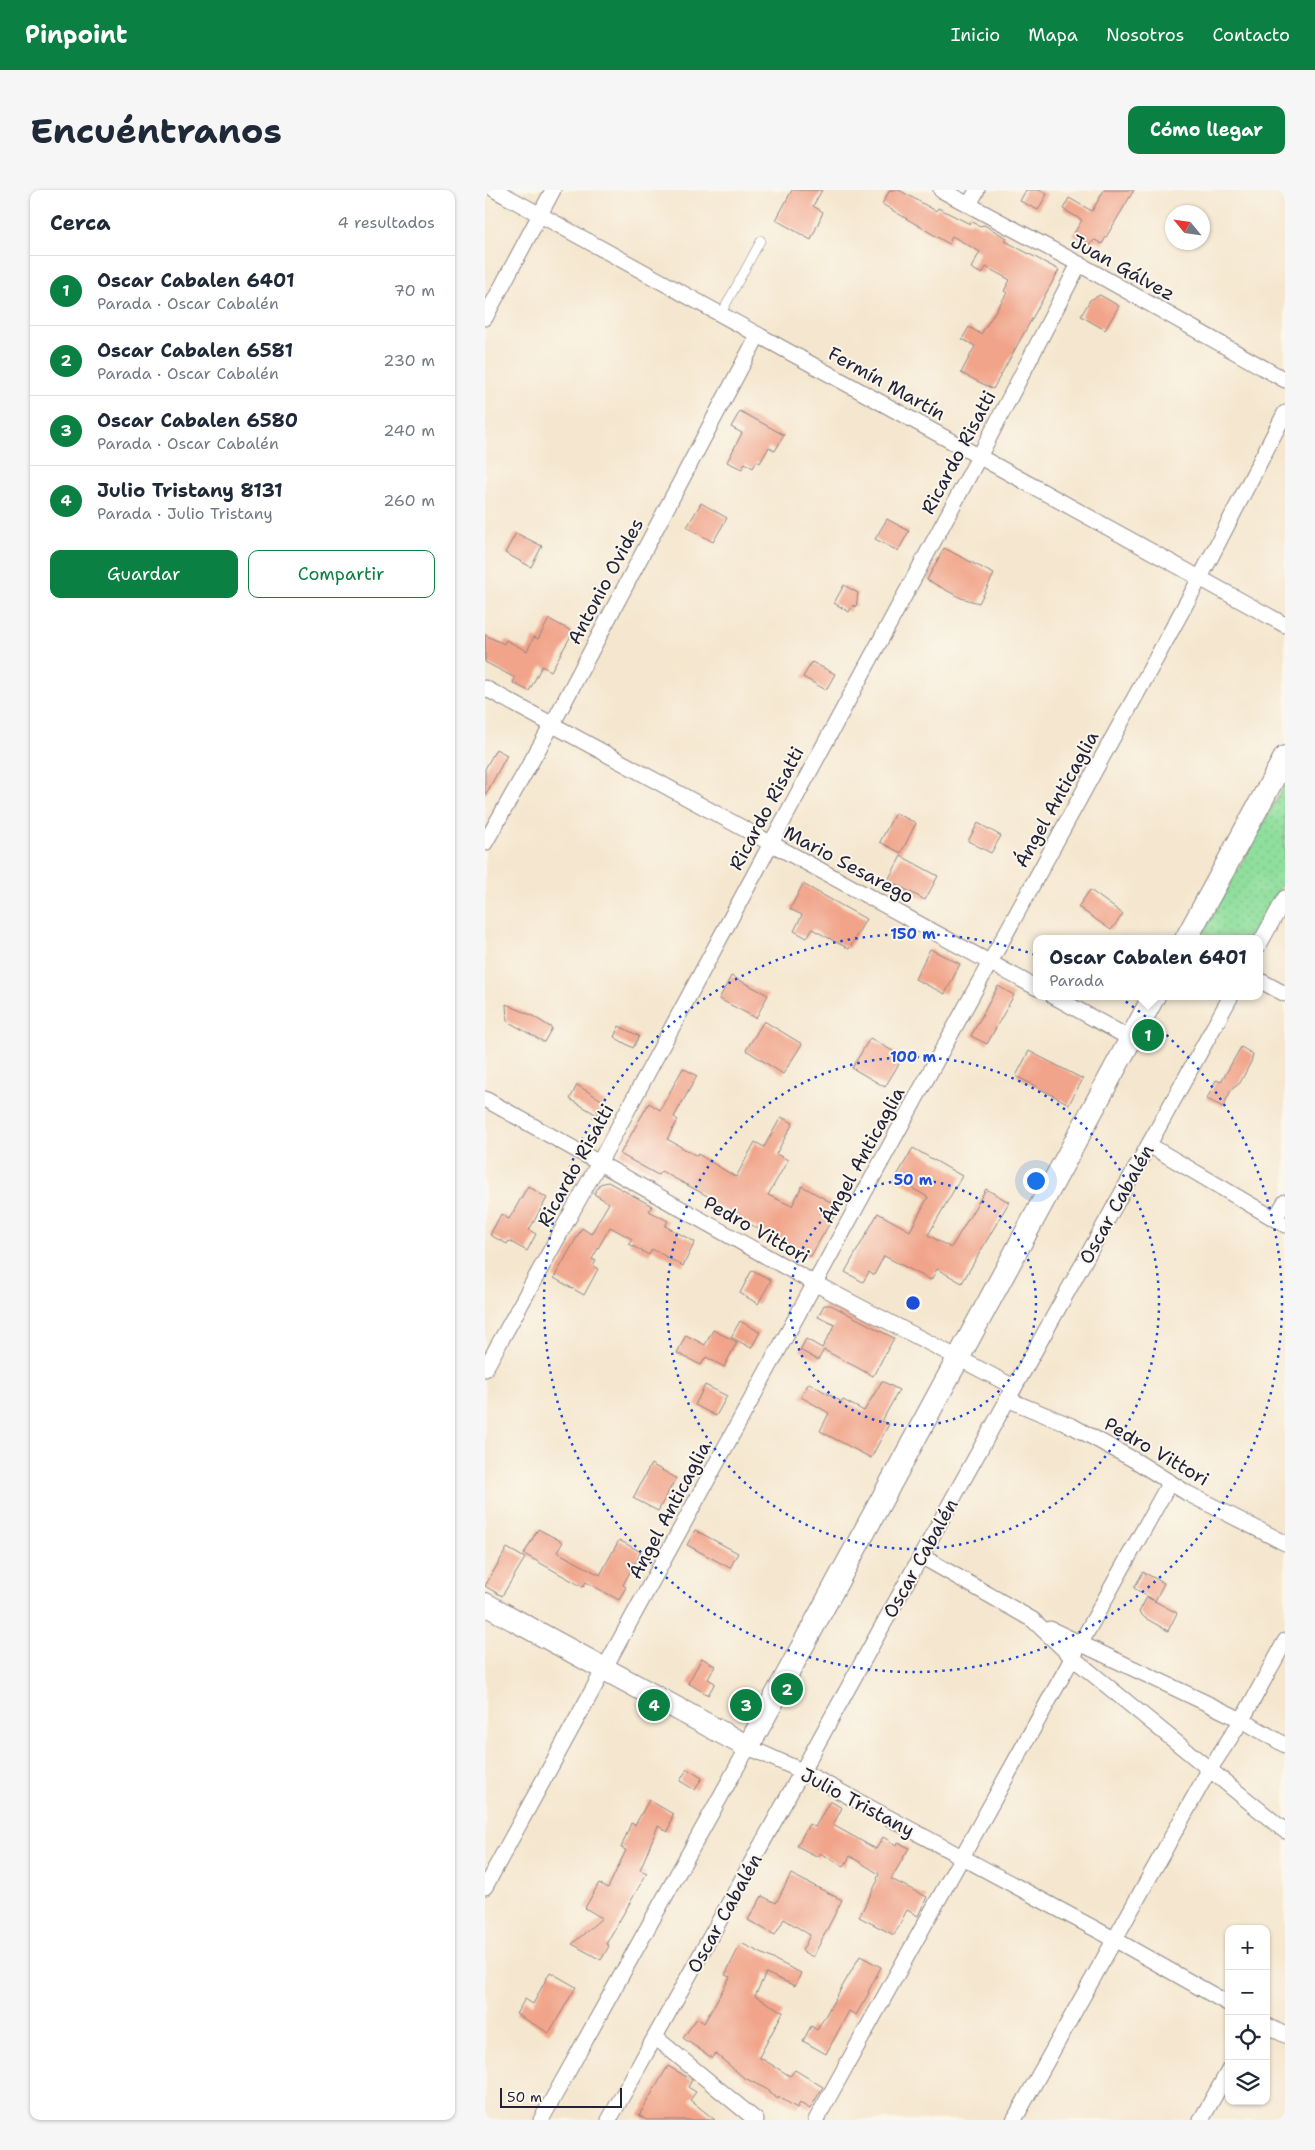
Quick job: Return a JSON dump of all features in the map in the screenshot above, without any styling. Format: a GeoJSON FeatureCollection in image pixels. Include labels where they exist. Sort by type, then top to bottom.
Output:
{"type":"FeatureCollection","features":[{"type":"Feature","properties":{"kind":"main road"},"geometry":{"type":"LineString","coordinates":[[1188,935],[1285,757]]}},
{"type":"Feature","properties":{"kind":"main road"},"geometry":{"type":"LineString","coordinates":[[749,1746],[1152,1000]]}},
{"type":"Feature","properties":{"kind":"main road","name":"Julio Tristany"},"geometry":{"type":"LineString","coordinates":[[485,1604],[749,1746]]}},
{"type":"Feature","properties":{"kind":"street","name":"Fermín Martín"},"geometry":{"type":"LineString","coordinates":[[495,190],[1285,625]]}},
{"type":"Feature","properties":{"kind":"street"},"geometry":{"type":"LineString","coordinates":[[485,318],[553,190]]}},
{"type":"Feature","properties":{"kind":"street","name":"Juan Gálvez"},"geometry":{"type":"LineString","coordinates":[[941,190],[1079,264],[1285,380]]}},
{"type":"Feature","properties":{"kind":"street"},"geometry":{"type":"LineString","coordinates":[[969,205],[977,190]]}},
{"type":"Feature","properties":{"kind":"street","name":"Ricardo Risatti"},"geometry":{"type":"LineString","coordinates":[[485,1370],[599,1163],[979,456],[1079,264]]}},
{"type":"Feature","properties":{"kind":"street","name":"Antonio Ovides"},"geometry":{"type":"LineString","coordinates":[[485,843],[551,725],[758,335]]}},
{"type":"Feature","properties":{"kind":"street","name":"Ángel Anticaglia"},"geometry":{"type":"LineString","coordinates":[[485,1887],[1200,578],[1285,413]]}},
{"type":"Feature","properties":{"kind":"street","name":"Mario Sesarego"},"geometry":{"type":"LineString","coordinates":[[485,688],[1033,986]]}},
{"type":"Feature","properties":{"kind":"street"},"geometry":{"type":"LineString","coordinates":[[1263,938],[1285,898]]}},
{"type":"Feature","properties":{"kind":"street"},"geometry":{"type":"LineString","coordinates":[[1263,982],[1285,994]]}},
{"type":"Feature","properties":{"kind":"street"},"geometry":{"type":"LineString","coordinates":[[1060,1000],[1131,1039]]}},
{"type":"Feature","properties":{"kind":"street","name":"Oscar Cabalén"},"geometry":{"type":"LineString","coordinates":[[609,2120],[1229,1000]]}},
{"type":"Feature","properties":{"kind":"street","name":"Pedro Vittori"},"geometry":{"type":"LineString","coordinates":[[485,1099],[814,1283],[958,1358],[1010,1393],[1074,1427],[1187,1493],[1285,1543]]}},
{"type":"Feature","properties":{"kind":"street"},"geometry":{"type":"LineString","coordinates":[[1149,1145],[1280,1222],[1285,1202]]}},
{"type":"Feature","properties":{"kind":"street"},"geometry":{"type":"LineString","coordinates":[[816,2120],[1170,1482]]}},
{"type":"Feature","properties":{"kind":"street"},"geometry":{"type":"LineString","coordinates":[[921,1556],[1033,1620],[1077,1651],[1209,1770],[1285,1831]]}},
{"type":"Feature","properties":{"kind":"street"},"geometry":{"type":"LineString","coordinates":[[1014,2120],[1209,1770],[1242,1720],[1285,1641]]}},
{"type":"Feature","properties":{"kind":"street"},"geometry":{"type":"LineString","coordinates":[[1077,1651],[1242,1720],[1285,1745]]}},
{"type":"Feature","properties":{"kind":"street"},"geometry":{"type":"LineString","coordinates":[[541,2120],[749,1746]]}},
{"type":"Feature","properties":{"kind":"street","name":"Julio Tristany"},"geometry":{"type":"LineString","coordinates":[[749,1746],[802,1771],[1114,1939],[1225,2002]]}},
{"type":"Feature","properties":{"kind":"street"},"geometry":{"type":"LineString","coordinates":[[1270,2027],[1285,2035]]}},
{"type":"Feature","properties":{"kind":"street"},"geometry":{"type":"LineString","coordinates":[[655,2037],[756,2120]]}},
{"type":"Feature","properties":{"kind":"street"},"geometry":{"type":"LineString","coordinates":[[1201,2120],[1225,2077]]}},
{"type":"Feature","properties":{"kind":"lane"},"geometry":{"type":"LineString","coordinates":[[721,314],[761,240]]}},
{"type":"Feature","properties":{"kind":"green space"},"geometry":{"type":"Polygon","coordinates":[[[1285,784],[1285,879],[1253,935],[1202,935],[1285,784]]]}},
{"type":"Feature","properties":{"kind":"building"},"geometry":{"type":"Polygon","coordinates":[[[792,190],[822,190],[813,206],[823,212],[811,240],[776,220],[792,190]]]}},
{"type":"Feature","properties":{"kind":"building"},"geometry":{"type":"Polygon","coordinates":[[[890,190],[899,190],[936,211],[938,208],[970,224],[971,221],[980,226],[984,225],[1007,238],[1005,241],[1059,270],[993,389],[961,373],[975,346],[962,339],[969,327],[981,334],[1007,293],[1004,291],[1010,280],[986,267],[982,274],[971,268],[980,252],[952,236],[949,244],[882,204],[890,190]]]}},
{"type":"Feature","properties":{"kind":"building"},"geometry":{"type":"Polygon","coordinates":[[[1026,190],[1039,190],[1047,194],[1038,210],[1020,201],[1026,190]]]}},
{"type":"Feature","properties":{"kind":"building"},"geometry":{"type":"Polygon","coordinates":[[[1104,190],[1134,190],[1102,244],[1095,240],[1089,244],[1073,235],[1082,220],[1063,209],[1069,198],[1092,211],[1104,190]]]}},
{"type":"Feature","properties":{"kind":"building"},"geometry":{"type":"Polygon","coordinates":[[[1100,295],[1119,306],[1105,330],[1081,316],[1090,300],[1100,295]]]}},
{"type":"Feature","properties":{"kind":"building"},"geometry":{"type":"Polygon","coordinates":[[[740,411],[784,435],[775,451],[769,447],[760,463],[757,461],[753,468],[745,463],[742,469],[727,462],[742,433],[731,427],[740,411]]]}},
{"type":"Feature","properties":{"kind":"building"},"geometry":{"type":"Polygon","coordinates":[[[701,503],[727,518],[713,542],[687,527],[701,503]]]}},
{"type":"Feature","properties":{"kind":"building"},"geometry":{"type":"Polygon","coordinates":[[[887,519],[909,531],[898,551],[875,539],[887,519]]]}},
{"type":"Feature","properties":{"kind":"building"},"geometry":{"type":"Polygon","coordinates":[[[516,533],[542,546],[531,567],[505,553],[516,533]]]}},
{"type":"Feature","properties":{"kind":"building"},"geometry":{"type":"Polygon","coordinates":[[[944,548],[994,574],[979,603],[961,598],[927,580],[944,548]]]}},
{"type":"Feature","properties":{"kind":"building"},"geometry":{"type":"Polygon","coordinates":[[[844,585],[858,593],[856,607],[853,605],[849,612],[834,603],[844,585]]]}},
{"type":"Feature","properties":{"kind":"building"},"geometry":{"type":"Polygon","coordinates":[[[549,619],[573,632],[551,671],[542,666],[529,691],[513,683],[515,678],[485,662],[485,635],[504,644],[506,640],[527,651],[534,637],[538,639],[549,619]]]}},
{"type":"Feature","properties":{"kind":"building"},"geometry":{"type":"Polygon","coordinates":[[[812,662],[835,674],[826,690],[803,677],[812,662]]]}},
{"type":"Feature","properties":{"kind":"building"},"geometry":{"type":"Polygon","coordinates":[[[496,749],[507,755],[485,796],[485,769],[496,749]]]}},
{"type":"Feature","properties":{"kind":"building"},"geometry":{"type":"Polygon","coordinates":[[[895,813],[916,823],[901,853],[880,842],[895,813]]]}},
{"type":"Feature","properties":{"kind":"building"},"geometry":{"type":"Polygon","coordinates":[[[978,823],[1001,836],[991,853],[968,841],[978,823]]]}},
{"type":"Feature","properties":{"kind":"building"},"geometry":{"type":"Polygon","coordinates":[[[901,856],[938,876],[925,900],[888,880],[901,856]]]}},
{"type":"Feature","properties":{"kind":"building"},"geometry":{"type":"Polygon","coordinates":[[[803,884],[866,919],[849,949],[812,929],[807,938],[794,931],[802,915],[790,909],[803,884]]]}},
{"type":"Feature","properties":{"kind":"building"},"geometry":{"type":"Polygon","coordinates":[[[1090,890],[1123,914],[1111,930],[1078,907],[1090,890]]]}},
{"type":"Feature","properties":{"kind":"building"},"geometry":{"type":"Polygon","coordinates":[[[930,949],[960,964],[945,994],[915,979],[930,949]]]}},
{"type":"Feature","properties":{"kind":"building"},"geometry":{"type":"Polygon","coordinates":[[[731,976],[768,995],[756,1018],[719,999],[731,976]]]}},
{"type":"Feature","properties":{"kind":"building"},"geometry":{"type":"Polygon","coordinates":[[[998,986],[1014,995],[987,1044],[971,1036],[998,986]]]}},
{"type":"Feature","properties":{"kind":"building"},"geometry":{"type":"Polygon","coordinates":[[[506,1004],[531,1015],[552,1028],[544,1042],[507,1021],[506,1004]]]}},
{"type":"Feature","properties":{"kind":"building"},"geometry":{"type":"Polygon","coordinates":[[[764,1021],[802,1044],[783,1074],[746,1050],[764,1021]]]}},
{"type":"Feature","properties":{"kind":"building"},"geometry":{"type":"Polygon","coordinates":[[[619,1026],[639,1036],[633,1048],[614,1037],[619,1026]]]}},
{"type":"Feature","properties":{"kind":"building"},"geometry":{"type":"Polygon","coordinates":[[[870,1038],[903,1057],[885,1087],[852,1068],[870,1038]]]}},
{"type":"Feature","properties":{"kind":"building"},"geometry":{"type":"Polygon","coordinates":[[[1241,1047],[1253,1054],[1251,1062],[1240,1083],[1231,1090],[1223,1107],[1207,1099],[1216,1080],[1221,1082],[1241,1047]]]}},
{"type":"Feature","properties":{"kind":"building"},"geometry":{"type":"Polygon","coordinates":[[[1029,1051],[1083,1079],[1069,1104],[1016,1076],[1029,1051]]]}},
{"type":"Feature","properties":{"kind":"building"},"geometry":{"type":"Polygon","coordinates":[[[683,1068],[697,1076],[674,1117],[678,1120],[667,1139],[697,1156],[698,1154],[736,1177],[755,1142],[764,1147],[781,1117],[793,1123],[776,1154],[788,1160],[768,1195],[792,1206],[802,1186],[839,1207],[811,1256],[804,1256],[787,1246],[788,1244],[711,1202],[713,1199],[661,1171],[658,1175],[620,1154],[649,1103],[660,1110],[683,1068]]]}},
{"type":"Feature","properties":{"kind":"building"},"geometry":{"type":"Polygon","coordinates":[[[577,1085],[605,1102],[597,1115],[570,1099],[577,1085]]]}},
{"type":"Feature","properties":{"kind":"building"},"geometry":{"type":"Polygon","coordinates":[[[913,1148],[962,1176],[928,1235],[951,1248],[986,1189],[1009,1202],[962,1283],[937,1269],[931,1280],[884,1256],[874,1275],[869,1272],[863,1282],[845,1272],[878,1213],[910,1231],[928,1197],[895,1179],[913,1148]]]}},
{"type":"Feature","properties":{"kind":"building"},"geometry":{"type":"Polygon","coordinates":[[[608,1182],[652,1206],[649,1211],[668,1221],[665,1226],[695,1242],[683,1266],[652,1249],[649,1255],[629,1244],[632,1239],[610,1227],[592,1259],[596,1261],[593,1266],[598,1269],[584,1295],[554,1278],[582,1228],[591,1234],[609,1203],[594,1194],[600,1184],[608,1182]]]}},
{"type":"Feature","properties":{"kind":"building"},"geometry":{"type":"Polygon","coordinates":[[[528,1186],[547,1198],[529,1230],[536,1234],[527,1251],[509,1241],[507,1244],[490,1235],[501,1214],[509,1219],[528,1186]]]}},
{"type":"Feature","properties":{"kind":"building"},"geometry":{"type":"Polygon","coordinates":[[[752,1270],[771,1280],[758,1304],[740,1293],[752,1270]]]}},
{"type":"Feature","properties":{"kind":"building"},"geometry":{"type":"Polygon","coordinates":[[[824,1305],[831,1305],[894,1338],[873,1376],[824,1350],[818,1360],[800,1350],[806,1339],[822,1348],[835,1325],[818,1317],[824,1305]]]}},
{"type":"Feature","properties":{"kind":"building"},"geometry":{"type":"Polygon","coordinates":[[[740,1321],[760,1332],[751,1348],[731,1337],[740,1321]]]}},
{"type":"Feature","properties":{"kind":"building"},"geometry":{"type":"Polygon","coordinates":[[[713,1330],[737,1342],[724,1367],[706,1357],[701,1365],[677,1353],[686,1335],[705,1345],[713,1330]]]}},
{"type":"Feature","properties":{"kind":"building"},"geometry":{"type":"Polygon","coordinates":[[[882,1381],[899,1390],[882,1421],[889,1424],[871,1458],[820,1431],[829,1413],[801,1397],[809,1383],[842,1402],[843,1400],[864,1411],[882,1381]]]}},
{"type":"Feature","properties":{"kind":"building"},"geometry":{"type":"Polygon","coordinates":[[[705,1385],[727,1396],[716,1416],[695,1405],[705,1385]]]}},
{"type":"Feature","properties":{"kind":"building"},"geometry":{"type":"Polygon","coordinates":[[[651,1464],[676,1478],[658,1511],[633,1498],[651,1464]]]}},
{"type":"Feature","properties":{"kind":"building"},"geometry":{"type":"Polygon","coordinates":[[[538,1529],[563,1542],[557,1552],[600,1575],[619,1540],[641,1552],[623,1585],[626,1587],[619,1600],[586,1582],[583,1587],[524,1554],[538,1529]]]}},
{"type":"Feature","properties":{"kind":"building"},"geometry":{"type":"Polygon","coordinates":[[[695,1530],[738,1553],[730,1568],[687,1545],[695,1530]]]}},
{"type":"Feature","properties":{"kind":"building"},"geometry":{"type":"Polygon","coordinates":[[[507,1548],[525,1558],[502,1596],[485,1586],[507,1548]]]}},
{"type":"Feature","properties":{"kind":"building"},"geometry":{"type":"Polygon","coordinates":[[[1143,1572],[1164,1583],[1155,1601],[1134,1588],[1143,1572]]]}},
{"type":"Feature","properties":{"kind":"building"},"geometry":{"type":"Polygon","coordinates":[[[1147,1597],[1177,1613],[1168,1631],[1145,1618],[1139,1612],[1147,1597]]]}},
{"type":"Feature","properties":{"kind":"building"},"geometry":{"type":"Polygon","coordinates":[[[702,1658],[715,1666],[708,1679],[715,1683],[708,1695],[688,1683],[702,1658]]]}},
{"type":"Feature","properties":{"kind":"building"},"geometry":{"type":"Polygon","coordinates":[[[687,1769],[702,1778],[695,1790],[680,1781],[687,1769]]]}},
{"type":"Feature","properties":{"kind":"building"},"geometry":{"type":"Polygon","coordinates":[[[649,1800],[673,1814],[668,1832],[658,1826],[640,1870],[647,1873],[606,1944],[609,1946],[601,1960],[572,1944],[602,1918],[585,1908],[599,1883],[608,1888],[626,1850],[621,1848],[631,1823],[635,1825],[649,1800]]]}},
{"type":"Feature","properties":{"kind":"building"},"geometry":{"type":"Polygon","coordinates":[[[830,1801],[842,1808],[833,1825],[876,1849],[883,1837],[896,1845],[898,1842],[909,1848],[891,1879],[927,1897],[918,1916],[907,1910],[894,1935],[859,1917],[878,1880],[879,1874],[850,1856],[844,1867],[820,1853],[818,1857],[797,1846],[809,1824],[815,1827],[830,1801]]]}},
{"type":"Feature","properties":{"kind":"building"},"geometry":{"type":"Polygon","coordinates":[[[791,1874],[842,1900],[813,1957],[802,1951],[810,1935],[784,1919],[775,1935],[748,1920],[762,1896],[776,1903],[791,1874]]]}},
{"type":"Feature","properties":{"kind":"building"},"geometry":{"type":"Polygon","coordinates":[[[741,1943],[801,1973],[795,1986],[766,1973],[755,1996],[783,2012],[759,2057],[790,2076],[795,2070],[823,2087],[810,2109],[800,2103],[797,2108],[779,2097],[778,2099],[769,2093],[768,2090],[743,2077],[715,2053],[712,2058],[683,2038],[697,2018],[704,2023],[730,1977],[725,1975],[741,1943]]]}},
{"type":"Feature","properties":{"kind":"building"},"geometry":{"type":"Polygon","coordinates":[[[860,1956],[881,1967],[856,2015],[849,2011],[826,2054],[803,2041],[811,2026],[817,2030],[860,1956]]]}},
{"type":"Feature","properties":{"kind":"building"},"geometry":{"type":"Polygon","coordinates":[[[550,1972],[576,1987],[549,2033],[516,2014],[525,1999],[533,2004],[550,1972]]]}},
{"type":"Feature","properties":{"kind":"building"},"geometry":{"type":"Polygon","coordinates":[[[668,2066],[692,2080],[688,2087],[696,2092],[690,2100],[715,2120],[646,2120],[639,2115],[668,2066]]]}},
{"type":"Feature","properties":{"kind":"place","name":"Oscar Cabalen 6401"},"geometry":{"type":"Point","coordinates":[1148,1035]}},
{"type":"Feature","properties":{"kind":"place","name":"Oscar Cabalen 6581"},"geometry":{"type":"Point","coordinates":[787,1689]}},
{"type":"Feature","properties":{"kind":"place","name":"Julio Tristany 8131"},"geometry":{"type":"Point","coordinates":[654,1705]}},
{"type":"Feature","properties":{"kind":"place","name":"Oscar Cabalen 6580"},"geometry":{"type":"Point","coordinates":[746,1705]}}]}
